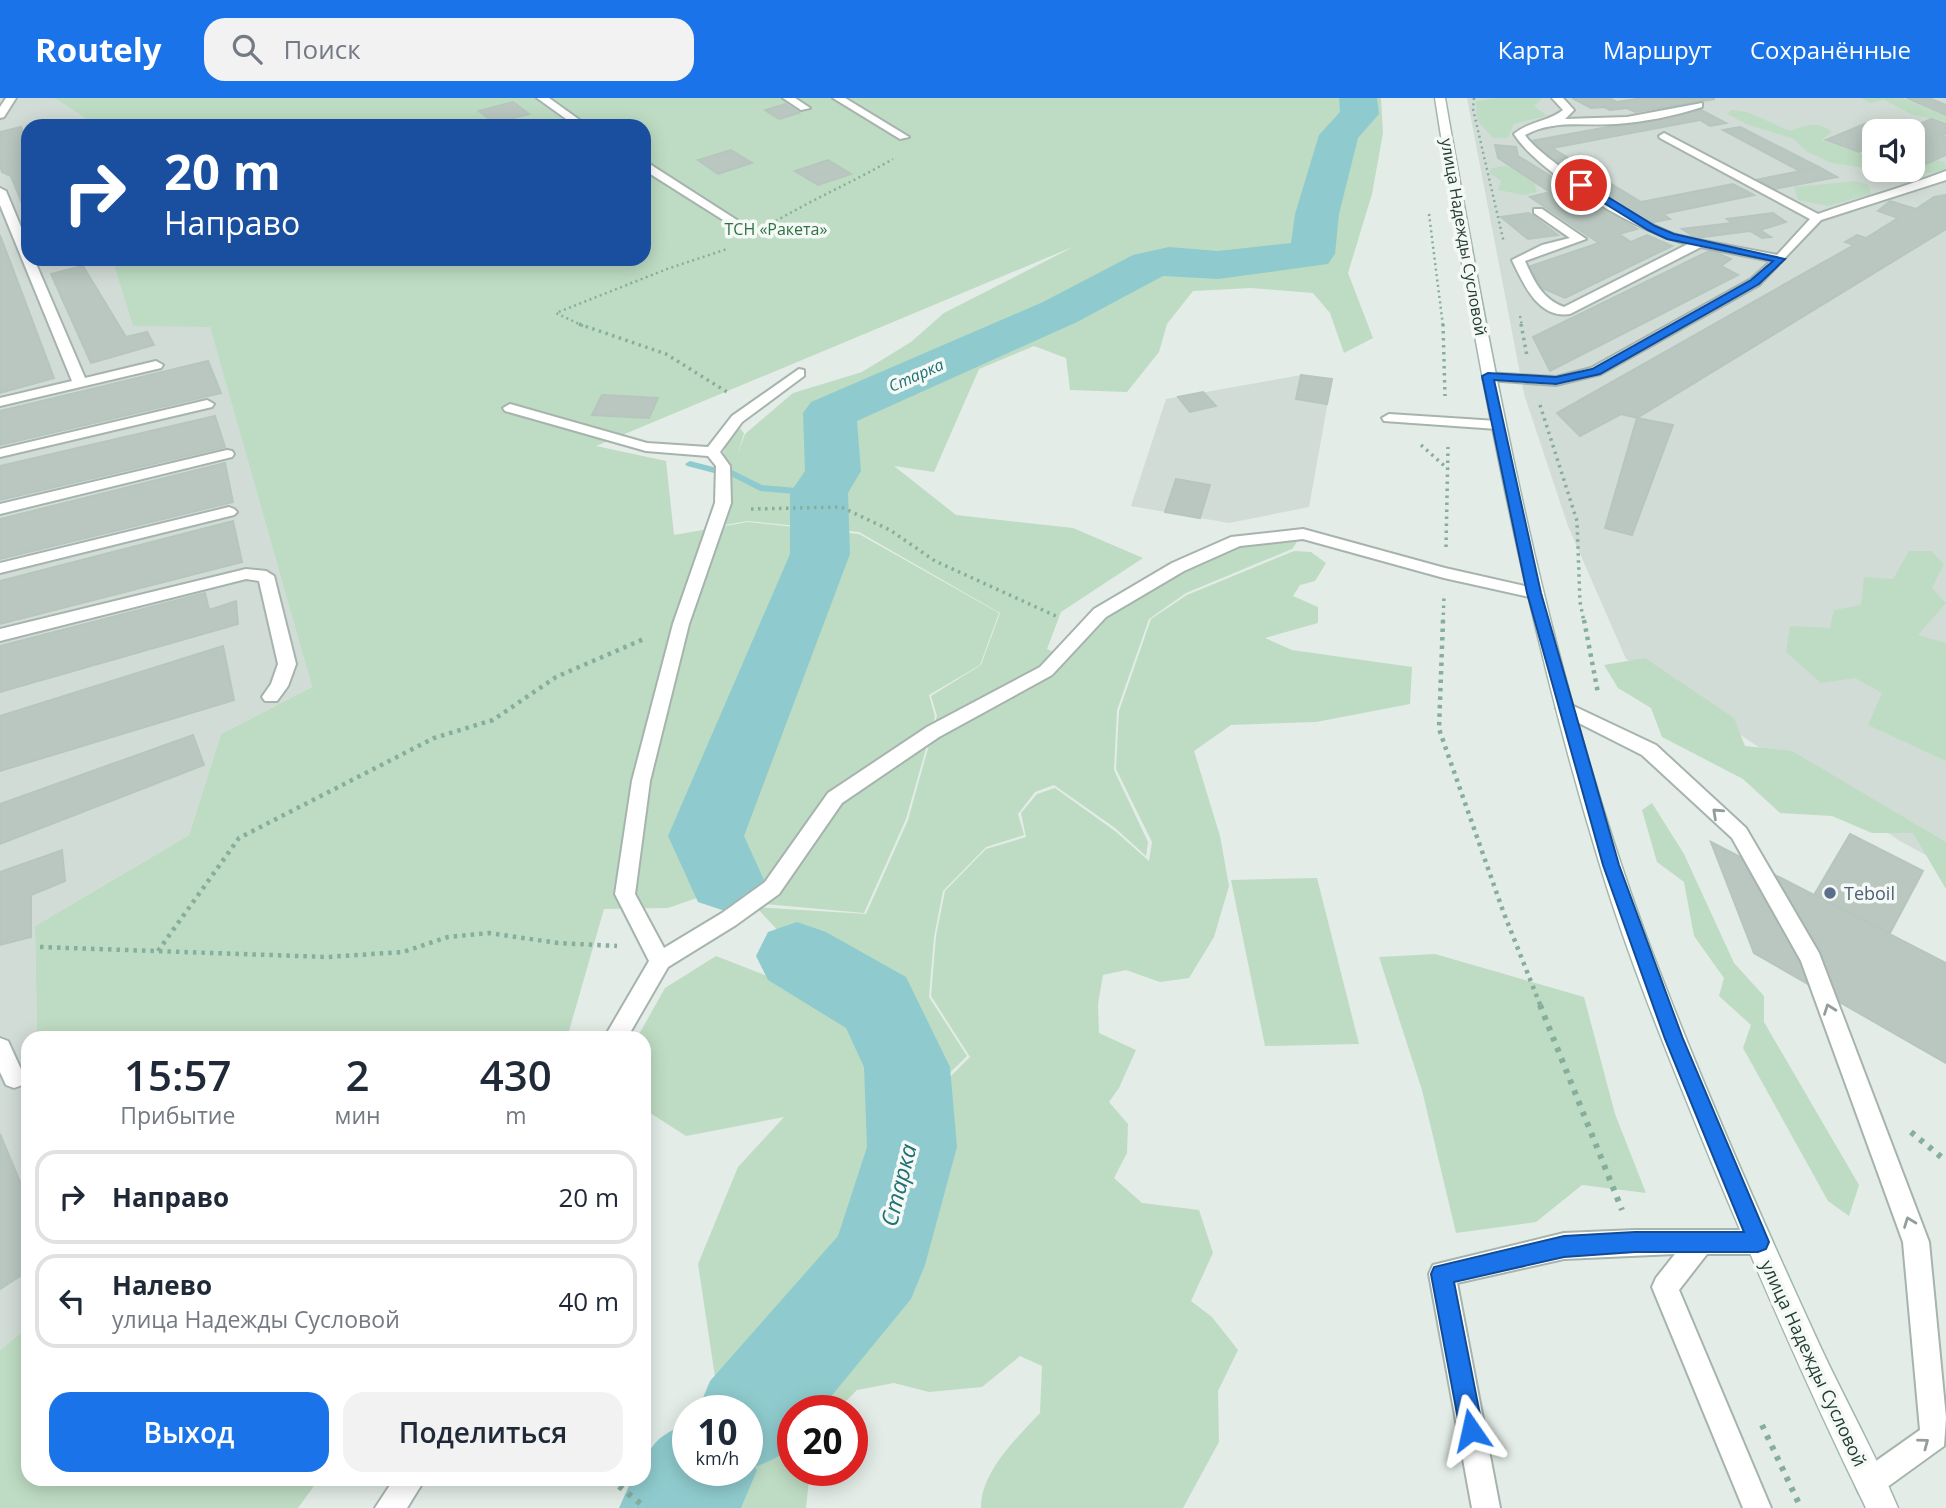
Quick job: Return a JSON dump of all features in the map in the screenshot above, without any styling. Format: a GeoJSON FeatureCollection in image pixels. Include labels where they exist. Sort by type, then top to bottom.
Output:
{"type":"FeatureCollection","features":[{"type":"Feature","properties":{"kind":"main road","name":"улица Надежды Сусловой"},"geometry":{"type":"LineString","coordinates":[[1440,98],[1497,425],[1534,593],[1565,708],[1620,890],[1674,1039],[1758,1242],[1876,1495]]}},
{"type":"Feature","properties":{"kind":"lane"},"geometry":{"type":"LineString","coordinates":[[2,111],[11,98]]}},
{"type":"Feature","properties":{"kind":"lane"},"geometry":{"type":"LineString","coordinates":[[542,98],[573,119]]}},
{"type":"Feature","properties":{"kind":"lane"},"geometry":{"type":"LineString","coordinates":[[788,98],[805,108]]}},
{"type":"Feature","properties":{"kind":"lane"},"geometry":{"type":"LineString","coordinates":[[838,98],[904,137]]}},
{"type":"Feature","properties":{"kind":"lane"},"geometry":{"type":"LineString","coordinates":[[1555,122],[1569,110],[1557,98]]}},
{"type":"Feature","properties":{"kind":"lane"},"geometry":{"type":"LineString","coordinates":[[1698,105],[1673,114],[1618,121],[1555,122],[1526,129],[1519,134],[1535,156],[1651,228],[1699,243],[1780,259]]}},
{"type":"Feature","properties":{"kind":"lane"},"geometry":{"type":"LineString","coordinates":[[1664,136],[1816,218]]}},
{"type":"Feature","properties":{"kind":"lane"},"geometry":{"type":"LineString","coordinates":[[651,169],[751,233]]}},
{"type":"Feature","properties":{"kind":"lane"},"geometry":{"type":"LineString","coordinates":[[1488,376],[1556,381],[1596,371],[1755,282],[1780,259],[1816,218],[1881,195],[1944,178]]}},
{"type":"Feature","properties":{"kind":"lane"},"geometry":{"type":"LineString","coordinates":[[0,191],[21,242]]}},
{"type":"Feature","properties":{"kind":"lane"},"geometry":{"type":"LineString","coordinates":[[1538,211],[1580,239],[1546,248],[1518,260],[1533,292],[1552,309],[1565,311],[1699,243]]}},
{"type":"Feature","properties":{"kind":"lane"},"geometry":{"type":"LineString","coordinates":[[31,266],[80,383]]}},
{"type":"Feature","properties":{"kind":"lane"},"geometry":{"type":"LineString","coordinates":[[0,402],[156,365]]}},
{"type":"Feature","properties":{"kind":"lane"},"geometry":{"type":"LineString","coordinates":[[712,452],[737,419],[799,373]]}},
{"type":"Feature","properties":{"kind":"lane"},"geometry":{"type":"LineString","coordinates":[[0,453],[207,404]]}},
{"type":"Feature","properties":{"kind":"lane"},"geometry":{"type":"LineString","coordinates":[[510,408],[646,447],[712,452],[723,466],[723,503],[681,624],[641,781],[625,894],[660,961]]}},
{"type":"Feature","properties":{"kind":"lane"},"geometry":{"type":"LineString","coordinates":[[1389,418],[1497,425]]}},
{"type":"Feature","properties":{"kind":"lane"},"geometry":{"type":"LineString","coordinates":[[0,509],[227,454]]}},
{"type":"Feature","properties":{"kind":"lane"},"geometry":{"type":"LineString","coordinates":[[0,568],[229,512]]}},
{"type":"Feature","properties":{"kind":"lane"},"geometry":{"type":"LineString","coordinates":[[619,1031],[660,961],[729,919],[772,888],[835,798],[933,732],[1046,671],[1100,613],[1178,567],[1237,541],[1303,534],[1444,573],[1534,593]]}},
{"type":"Feature","properties":{"kind":"lane"},"geometry":{"type":"LineString","coordinates":[[0,635],[246,574],[266,576],[287,664],[271,698]]}},
{"type":"Feature","properties":{"kind":"lane"},"geometry":{"type":"LineString","coordinates":[[1565,708],[1649,750],[1739,833],[1811,959],[1916,1242],[1934,1436],[1876,1495]]}},
{"type":"Feature","properties":{"kind":"lane"},"geometry":{"type":"LineString","coordinates":[[0,1048],[14,1078]]}},
{"type":"Feature","properties":{"kind":"lane"},"geometry":{"type":"LineString","coordinates":[[1486,1508],[1442,1274],[1564,1246],[1635,1242],[1758,1242]]}},
{"type":"Feature","properties":{"kind":"lane"},"geometry":{"type":"LineString","coordinates":[[1701,1242],[1665,1287],[1757,1508]]}},
{"type":"Feature","properties":{"kind":"lane"},"geometry":{"type":"LineString","coordinates":[[389,1508],[406,1486]]}},
{"type":"Feature","properties":{"kind":"path"},"geometry":{"type":"LineString","coordinates":[[1474,98],[1473,109],[1505,246]]}},
{"type":"Feature","properties":{"kind":"path"},"geometry":{"type":"LineString","coordinates":[[751,409],[707,378],[666,354],[585,327],[556,313],[667,269],[724,250],[809,201],[837,191],[860,176],[915,149],[904,137]]}},
{"type":"Feature","properties":{"kind":"path"},"geometry":{"type":"LineString","coordinates":[[1428,206],[1442,307],[1449,470],[1439,729],[1503,911],[1635,1242]]}},
{"type":"Feature","properties":{"kind":"path"},"geometry":{"type":"LineString","coordinates":[[1518,306],[1532,379],[1577,521],[1580,602],[1606,728]]}},
{"type":"Feature","properties":{"kind":"path"},"geometry":{"type":"LineString","coordinates":[[723,503],[752,509],[841,508],[890,530],[935,561],[1056,617],[1093,622]]}},
{"type":"Feature","properties":{"kind":"path"},"geometry":{"type":"LineString","coordinates":[[158,951],[239,838],[434,738],[493,720],[556,677],[681,624]]}},
{"type":"Feature","properties":{"kind":"path"},"geometry":{"type":"LineString","coordinates":[[40,947],[327,957],[402,952],[447,937],[489,933],[558,943],[615,946],[649,940]]}},
{"type":"Feature","properties":{"kind":"path"},"geometry":{"type":"LineString","coordinates":[[1759,1422],[1767,1433],[1801,1508]]}},
{"type":"Feature","properties":{"kind":"path"},"geometry":{"type":"LineString","coordinates":[[619,1486],[645,1506]]}},
{"type":"Feature","properties":{"kind":"shaded area"},"geometry":{"type":"Polygon","coordinates":[[[0,98],[54,98],[85,118],[21,119],[21,266],[114,266],[133,325],[210,326],[312,687],[221,734],[189,835],[35,926],[37,1031],[21,1031],[21,1333],[0,1350],[0,98]]]}},
{"type":"Feature","properties":{"kind":"shaded area"},"geometry":{"type":"Polygon","coordinates":[[[1467,98],[1946,98],[1946,866],[1900,841],[1626,659],[1568,526],[1524,394],[1467,98]]]}},
{"type":"Feature","properties":{"kind":"shaded area"},"geometry":{"type":"Polygon","coordinates":[[[1301,375],[1332,379],[1309,507],[1229,523],[1131,506],[1166,399],[1301,375]]]}},
{"type":"Feature","properties":{"kind":"green space","name":"ТСН «Ракета»"},"geometry":{"type":"Polygon","coordinates":[[[54,98],[1381,98],[1383,133],[1372,194],[1348,273],[1373,338],[1344,353],[1330,313],[1313,293],[1251,288],[1193,291],[1167,324],[1159,352],[1127,392],[1070,390],[1066,358],[1034,346],[979,369],[934,472],[894,466],[956,515],[1073,528],[1143,558],[1061,612],[1047,649],[1068,659],[1106,617],[1179,569],[1240,544],[1297,542],[1292,549],[1186,593],[1149,619],[1117,710],[1114,770],[1148,842],[1146,856],[1115,828],[1054,785],[1035,792],[1018,814],[1024,835],[986,847],[943,891],[934,937],[929,997],[967,1056],[927,1095],[913,1075],[912,1066],[880,1000],[799,953],[756,907],[866,914],[908,820],[937,716],[931,696],[981,665],[1000,613],[859,532],[748,521],[718,526],[725,463],[723,453],[737,425],[744,433],[738,453],[745,434],[793,393],[862,372],[911,342],[944,313],[1075,246],[596,446],[666,461],[674,535],[748,522],[859,534],[999,613],[980,665],[929,695],[935,717],[906,819],[864,913],[697,898],[668,908],[604,909],[569,1031],[37,1031],[35,926],[189,835],[221,734],[312,687],[210,327],[133,326],[114,266],[651,266],[651,119],[85,118],[54,98]]]}},
{"type":"Feature","properties":{"kind":"green space"},"geometry":{"type":"Polygon","coordinates":[[[1543,98],[1534,106],[1547,116],[1514,124],[1508,138],[1493,138],[1477,120],[1476,101],[1543,98]]]}},
{"type":"Feature","properties":{"kind":"green space"},"geometry":{"type":"Polygon","coordinates":[[[1861,98],[1902,98],[1946,116],[1946,122],[1911,114],[1884,100],[1870,103],[1861,98]]]}},
{"type":"Feature","properties":{"kind":"green space"},"geometry":{"type":"Polygon","coordinates":[[[1731,110],[1747,112],[1790,131],[1807,126],[1822,126],[1832,132],[1821,140],[1862,154],[1862,167],[1831,163],[1806,151],[1794,139],[1746,124],[1728,114],[1731,110]]]}},
{"type":"Feature","properties":{"kind":"green space"},"geometry":{"type":"Polygon","coordinates":[[[1925,158],[1945,162],[1946,172],[1926,173],[1925,158]]]}},
{"type":"Feature","properties":{"kind":"green space"},"geometry":{"type":"Polygon","coordinates":[[[1505,166],[1531,174],[1537,192],[1523,195],[1498,190],[1501,181],[1490,173],[1491,168],[1505,166]]]}},
{"type":"Feature","properties":{"kind":"green space"},"geometry":{"type":"Polygon","coordinates":[[[1856,181],[1868,185],[1871,194],[1828,206],[1798,200],[1794,187],[1856,181]]]}},
{"type":"Feature","properties":{"kind":"green space"},"geometry":{"type":"Polygon","coordinates":[[[1899,182],[1920,182],[1903,185],[1899,182]]]}},
{"type":"Feature","properties":{"kind":"green space"},"geometry":{"type":"Polygon","coordinates":[[[1294,551],[1311,552],[1326,563],[1315,581],[1300,585],[1293,596],[1318,607],[1318,623],[1265,638],[1292,650],[1412,667],[1410,704],[1316,722],[1231,725],[1194,751],[1220,836],[1229,886],[1214,937],[1189,978],[1160,982],[1126,970],[1103,975],[1098,1004],[1099,1033],[1136,1050],[1119,1088],[1109,1102],[1128,1124],[1127,1153],[1114,1178],[1142,1203],[1199,1210],[1213,1253],[1191,1301],[1212,1317],[1238,1350],[1218,1391],[1219,1442],[1183,1508],[981,1508],[987,1481],[994,1468],[1011,1444],[1040,1413],[1042,1366],[1020,1356],[982,1387],[929,1392],[894,1383],[857,1390],[852,1395],[777,1395],[777,1486],[808,1486],[806,1508],[724,1508],[723,1486],[763,1486],[763,1395],[718,1395],[698,1264],[738,1167],[784,1117],[686,1136],[651,1114],[651,1031],[641,1031],[665,988],[716,956],[861,1013],[928,1099],[970,1057],[931,996],[936,936],[945,891],[986,849],[1026,837],[1021,813],[1037,794],[1055,788],[1115,831],[1149,861],[1152,842],[1116,769],[1119,711],[1151,619],[1187,595],[1294,551]]]}},
{"type":"Feature","properties":{"kind":"green space"},"geometry":{"type":"Polygon","coordinates":[[[1909,551],[1931,551],[1944,564],[1932,588],[1946,603],[1918,635],[1946,643],[1946,761],[1868,725],[1882,693],[1855,678],[1821,683],[1786,652],[1790,626],[1830,628],[1834,610],[1861,605],[1864,577],[1893,579],[1909,551]]]}},
{"type":"Feature","properties":{"kind":"green space"},"geometry":{"type":"Polygon","coordinates":[[[1645,658],[1734,718],[1745,746],[1792,751],[1946,842],[1946,889],[1913,833],[1872,833],[1832,816],[1780,813],[1743,779],[1662,737],[1651,708],[1618,688],[1604,665],[1645,658]]]}},
{"type":"Feature","properties":{"kind":"green space"},"geometry":{"type":"Polygon","coordinates":[[[1652,803],[1684,854],[1734,963],[1764,996],[1764,1022],[1859,1185],[1849,1216],[1828,1201],[1743,1048],[1751,1025],[1719,996],[1724,978],[1694,936],[1684,882],[1657,862],[1642,810],[1652,803]]]}},
{"type":"Feature","properties":{"kind":"green space"},"geometry":{"type":"Polygon","coordinates":[[[1317,878],[1359,1044],[1265,1046],[1231,880],[1317,878]]]}},
{"type":"Feature","properties":{"kind":"green space"},"geometry":{"type":"Polygon","coordinates":[[[1435,954],[1584,997],[1615,1114],[1646,1193],[1582,1185],[1536,1222],[1456,1233],[1422,1090],[1379,957],[1435,954]]]}},
{"type":"Feature","properties":{"kind":"green space"},"geometry":{"type":"Polygon","coordinates":[[[21,1333],[21,1486],[314,1486],[298,1508],[0,1508],[0,1350],[21,1333]]]}},
{"type":"Feature","properties":{"kind":"building"},"geometry":{"type":"Polygon","coordinates":[[[1572,98],[1609,98],[1617,102],[1642,98],[1715,99],[1635,112],[1627,108],[1591,108],[1572,98]]]}},
{"type":"Feature","properties":{"kind":"building"},"geometry":{"type":"Polygon","coordinates":[[[1907,98],[1929,98],[1946,105],[1946,115],[1907,98]]]}},
{"type":"Feature","properties":{"kind":"building"},"geometry":{"type":"Polygon","coordinates":[[[513,102],[529,114],[510,119],[489,119],[479,111],[513,102]]]}},
{"type":"Feature","properties":{"kind":"building"},"geometry":{"type":"Polygon","coordinates":[[[785,104],[799,113],[779,119],[765,110],[785,104]]]}},
{"type":"Feature","properties":{"kind":"building"},"geometry":{"type":"Polygon","coordinates":[[[1701,110],[1726,123],[1710,126],[1700,120],[1552,148],[1641,202],[1733,184],[1754,195],[1663,214],[1670,219],[1649,223],[1520,143],[1701,110]]]}},
{"type":"Feature","properties":{"kind":"building"},"geometry":{"type":"Polygon","coordinates":[[[1931,119],[1946,124],[1946,134],[1941,135],[1946,137],[1946,155],[1926,164],[1925,164],[1925,122],[1931,119]]]}},
{"type":"Feature","properties":{"kind":"building"},"geometry":{"type":"Polygon","coordinates":[[[1862,125],[1862,151],[1859,152],[1826,140],[1862,125]]]}},
{"type":"Feature","properties":{"kind":"building"},"geometry":{"type":"Polygon","coordinates":[[[21,127],[21,201],[11,176],[2,172],[0,132],[21,127]]]}},
{"type":"Feature","properties":{"kind":"building"},"geometry":{"type":"Polygon","coordinates":[[[1740,127],[1819,167],[1800,171],[1723,130],[1740,127]]]}},
{"type":"Feature","properties":{"kind":"building"},"geometry":{"type":"Polygon","coordinates":[[[1495,145],[1516,147],[1518,156],[1637,229],[1619,234],[1631,242],[1647,235],[1672,246],[1565,298],[1542,288],[1528,267],[1599,243],[1530,197],[1550,192],[1498,158],[1495,145]]]}},
{"type":"Feature","properties":{"kind":"building"},"geometry":{"type":"Polygon","coordinates":[[[731,150],[752,163],[718,174],[698,160],[731,150]]]}},
{"type":"Feature","properties":{"kind":"building"},"geometry":{"type":"Polygon","coordinates":[[[828,160],[851,174],[818,185],[795,171],[828,160]]]}},
{"type":"Feature","properties":{"kind":"building"},"geometry":{"type":"Polygon","coordinates":[[[1819,167],[1837,177],[1774,189],[1756,180],[1819,167]]]}},
{"type":"Feature","properties":{"kind":"building"},"geometry":{"type":"Polygon","coordinates":[[[1946,195],[1946,229],[1637,418],[1621,414],[1580,436],[1557,413],[1854,245],[1845,242],[1857,235],[1866,238],[1898,218],[1878,211],[1890,201],[1916,209],[1934,197],[1946,195]]]}},
{"type":"Feature","properties":{"kind":"building"},"geometry":{"type":"Polygon","coordinates":[[[1529,213],[1558,235],[1528,239],[1501,217],[1529,213]]]}},
{"type":"Feature","properties":{"kind":"building"},"geometry":{"type":"Polygon","coordinates":[[[1773,213],[1786,222],[1760,230],[1771,237],[1762,238],[1750,231],[1696,238],[1682,229],[1732,223],[1727,219],[1773,213]]]}},
{"type":"Feature","properties":{"kind":"building"},"geometry":{"type":"Polygon","coordinates":[[[0,235],[54,378],[0,393],[0,235]]]}},
{"type":"Feature","properties":{"kind":"building"},"geometry":{"type":"Polygon","coordinates":[[[1711,250],[1731,259],[1721,266],[1738,275],[1550,371],[1533,337],[1711,250]]]}},
{"type":"Feature","properties":{"kind":"building"},"geometry":{"type":"Polygon","coordinates":[[[83,266],[126,337],[147,332],[154,345],[91,363],[51,274],[83,266]]]}},
{"type":"Feature","properties":{"kind":"building"},"geometry":{"type":"Polygon","coordinates":[[[208,361],[221,393],[0,445],[0,411],[208,361]]]}},
{"type":"Feature","properties":{"kind":"building"},"geometry":{"type":"Polygon","coordinates":[[[1301,375],[1332,379],[1327,404],[1296,399],[1301,375]]]}},
{"type":"Feature","properties":{"kind":"building"},"geometry":{"type":"Polygon","coordinates":[[[1203,392],[1216,406],[1190,412],[1178,397],[1203,392]]]}},
{"type":"Feature","properties":{"kind":"building"},"geometry":{"type":"Polygon","coordinates":[[[602,395],[658,398],[649,418],[592,415],[602,395]]]}},
{"type":"Feature","properties":{"kind":"building"},"geometry":{"type":"Polygon","coordinates":[[[215,416],[225,447],[0,500],[0,466],[215,416]]]}},
{"type":"Feature","properties":{"kind":"building"},"geometry":{"type":"Polygon","coordinates":[[[1637,418],[1673,425],[1632,535],[1605,528],[1637,418]]]}},
{"type":"Feature","properties":{"kind":"building"},"geometry":{"type":"Polygon","coordinates":[[[225,463],[233,502],[0,559],[0,519],[225,463]]]}},
{"type":"Feature","properties":{"kind":"building"},"geometry":{"type":"Polygon","coordinates":[[[1176,479],[1210,485],[1200,518],[1165,512],[1176,479]]]}},
{"type":"Feature","properties":{"kind":"building"},"geometry":{"type":"Polygon","coordinates":[[[233,521],[242,562],[0,624],[0,581],[233,521]]]}},
{"type":"Feature","properties":{"kind":"building"},"geometry":{"type":"Polygon","coordinates":[[[205,593],[209,610],[236,601],[238,624],[0,692],[0,646],[205,593]]]}},
{"type":"Feature","properties":{"kind":"building"},"geometry":{"type":"Polygon","coordinates":[[[223,646],[234,700],[0,771],[0,716],[223,646]]]}},
{"type":"Feature","properties":{"kind":"building"},"geometry":{"type":"Polygon","coordinates":[[[193,735],[204,765],[0,844],[0,804],[193,735]]]}},
{"type":"Feature","properties":{"kind":"building"},"geometry":{"type":"Polygon","coordinates":[[[1850,834],[1923,871],[1889,935],[1814,895],[1850,834]]]}},
{"type":"Feature","properties":{"kind":"building"},"geometry":{"type":"Polygon","coordinates":[[[1711,842],[1946,963],[1946,1063],[1754,953],[1711,842]]]}},
{"type":"Feature","properties":{"kind":"building"},"geometry":{"type":"Polygon","coordinates":[[[62,850],[65,881],[31,895],[31,937],[0,945],[0,872],[62,850]]]}},
{"type":"Feature","properties":{"kind":"building"},"geometry":{"type":"Polygon","coordinates":[[[0,1134],[21,1184],[21,1276],[0,1289],[0,1134]]]}},
{"type":"Feature","properties":{"kind":"waterway","name":"Старка"},"geometry":{"type":"LineString","coordinates":[[725,880],[706,836],[820,554],[819,493],[833,471],[830,413],[1060,312],[1149,265],[1169,261],[1218,265],[1312,254],[1317,214],[1339,135],[1360,114],[1358,98]]}},
{"type":"Feature","properties":{"kind":"waterway"},"geometry":{"type":"LineString","coordinates":[[690,464],[718,471]]}},
{"type":"Feature","properties":{"kind":"waterway"},"geometry":{"type":"LineString","coordinates":[[730,472],[760,488],[819,493]]}},
{"type":"Feature","properties":{"kind":"waterway","name":"Старка"},"geometry":{"type":"LineString","coordinates":[[763,1399],[877,1265],[912,1147],[907,1067],[876,1003],[797,956]]}},
{"type":"Feature","properties":{"kind":"waterway","name":"Старка"},"geometry":{"type":"LineString","coordinates":[[674,1508],[691,1486]]}},
{"type":"Feature","properties":{"kind":"place","name":"Teboil"},"geometry":{"type":"Point","coordinates":[1830,893]}},
{"type":"Feature","properties":{"kind":"route"},"geometry":{"type":"LineString","coordinates":[[1471,1430],[1442,1274],[1564,1246],[1635,1242],[1758,1242],[1674,1039],[1611,865],[1534,593],[1488,376],[1556,381],[1596,371],[1755,282],[1780,259],[1671,237],[1651,228],[1581,185]]}}]}
